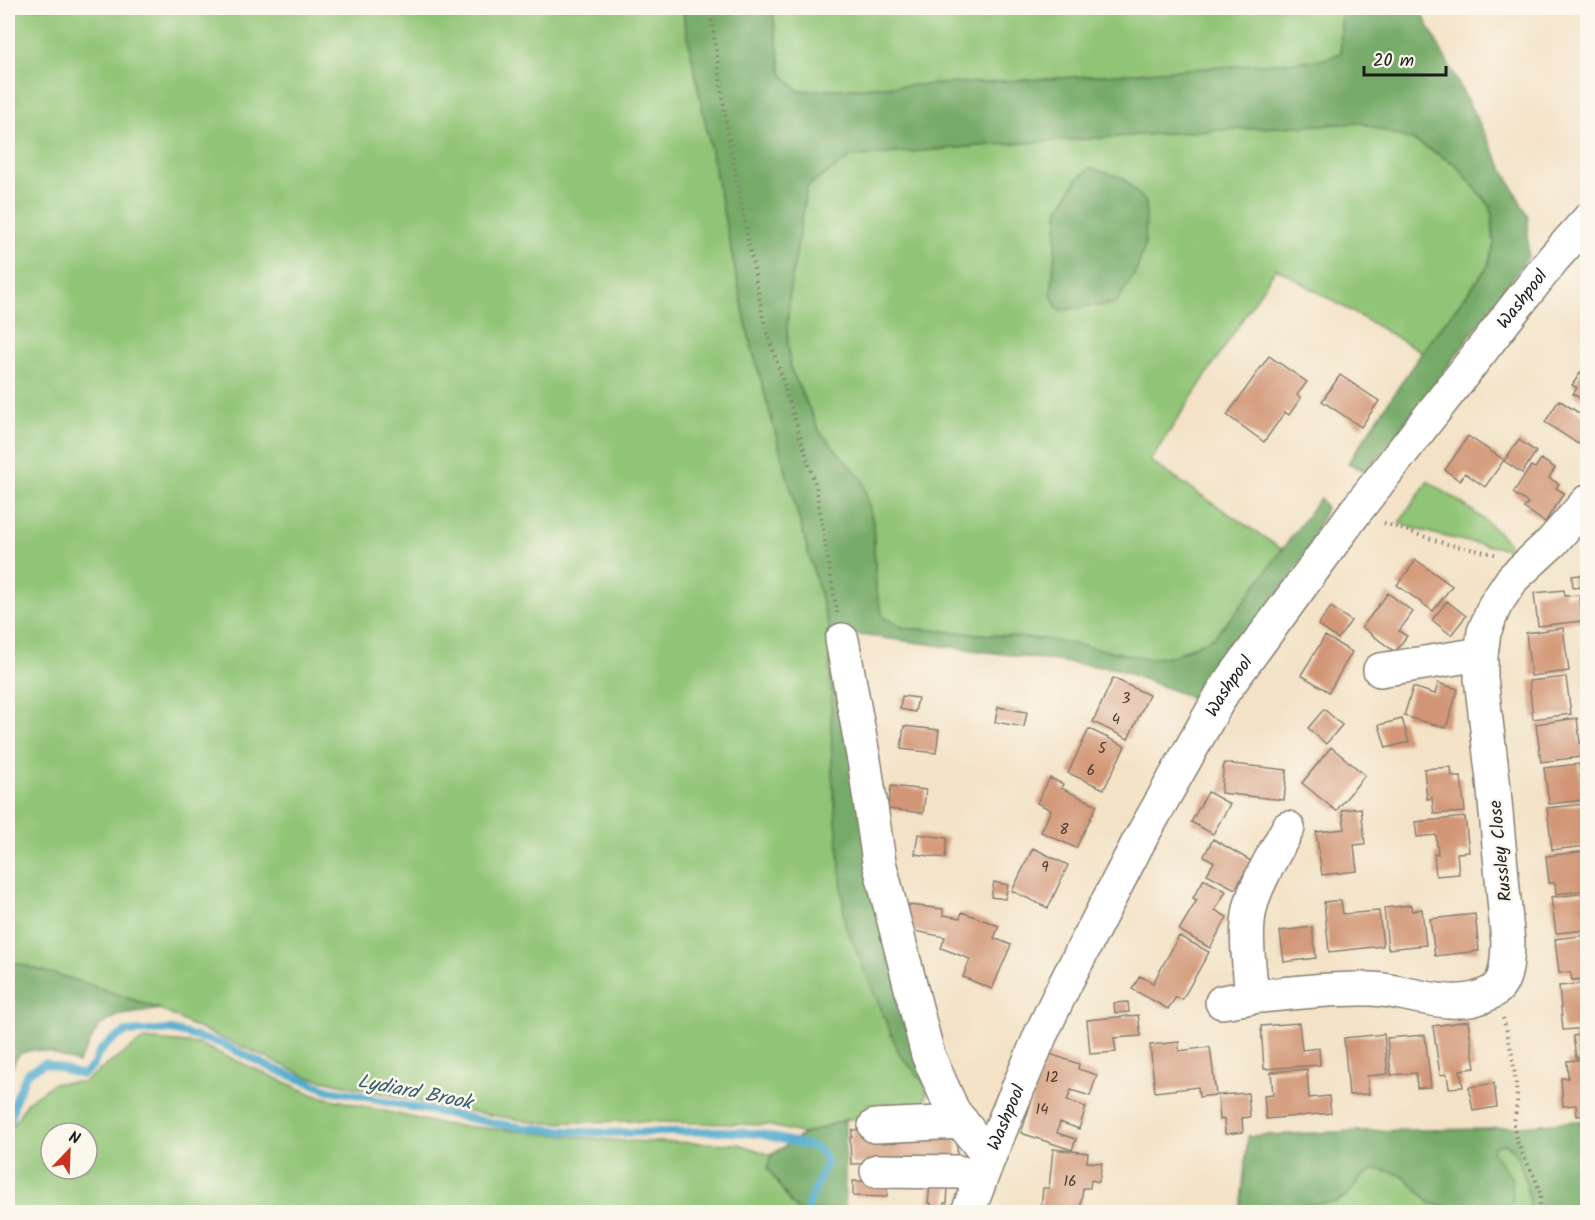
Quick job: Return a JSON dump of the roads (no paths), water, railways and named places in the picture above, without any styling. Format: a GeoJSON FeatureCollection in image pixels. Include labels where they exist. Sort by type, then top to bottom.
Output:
{"type":"FeatureCollection","features":[{"type":"Feature","properties":{"kind":"street","name":"Washpool"},"geometry":{"type":"LineString","coordinates":[[977,1187],[1041,1034],[1064,986],[1166,790],[1223,692],[1355,512],[1553,259],[1587,220]]}},
{"type":"Feature","properties":{"kind":"street","name":"Russley Close"},"geometry":{"type":"LineString","coordinates":[[1288,828],[1250,909],[1237,999],[1338,989],[1374,989],[1454,1002],[1477,998],[1494,991],[1507,969],[1508,943],[1481,678],[1484,632],[1495,605],[1513,578],[1552,542],[1587,501]]}},
{"type":"Feature","properties":{"kind":"street"},"geometry":{"type":"LineString","coordinates":[[842,640],[879,862],[928,1055],[953,1111],[962,1122],[977,1187]]}},
{"type":"Feature","properties":{"kind":"street"},"geometry":{"type":"LineString","coordinates":[[1380,670],[1481,654]]}},
{"type":"Feature","properties":{"kind":"street"},"geometry":{"type":"LineString","coordinates":[[875,1126],[962,1122]]}},
{"type":"Feature","properties":{"kind":"street"},"geometry":{"type":"LineString","coordinates":[[877,1171],[952,1171],[977,1187]]}},
{"type":"Feature","properties":{"kind":"waterway","name":"Lydiard Brook"},"geometry":{"type":"LineString","coordinates":[[8,1130],[15,1101],[27,1073],[45,1063],[81,1075],[94,1064],[99,1052],[112,1040],[126,1032],[172,1030],[222,1044],[274,1069],[329,1090],[494,1123],[526,1128],[611,1133],[719,1131],[760,1134],[814,1147],[823,1153],[826,1164],[808,1205],[809,1212]]}}]}
